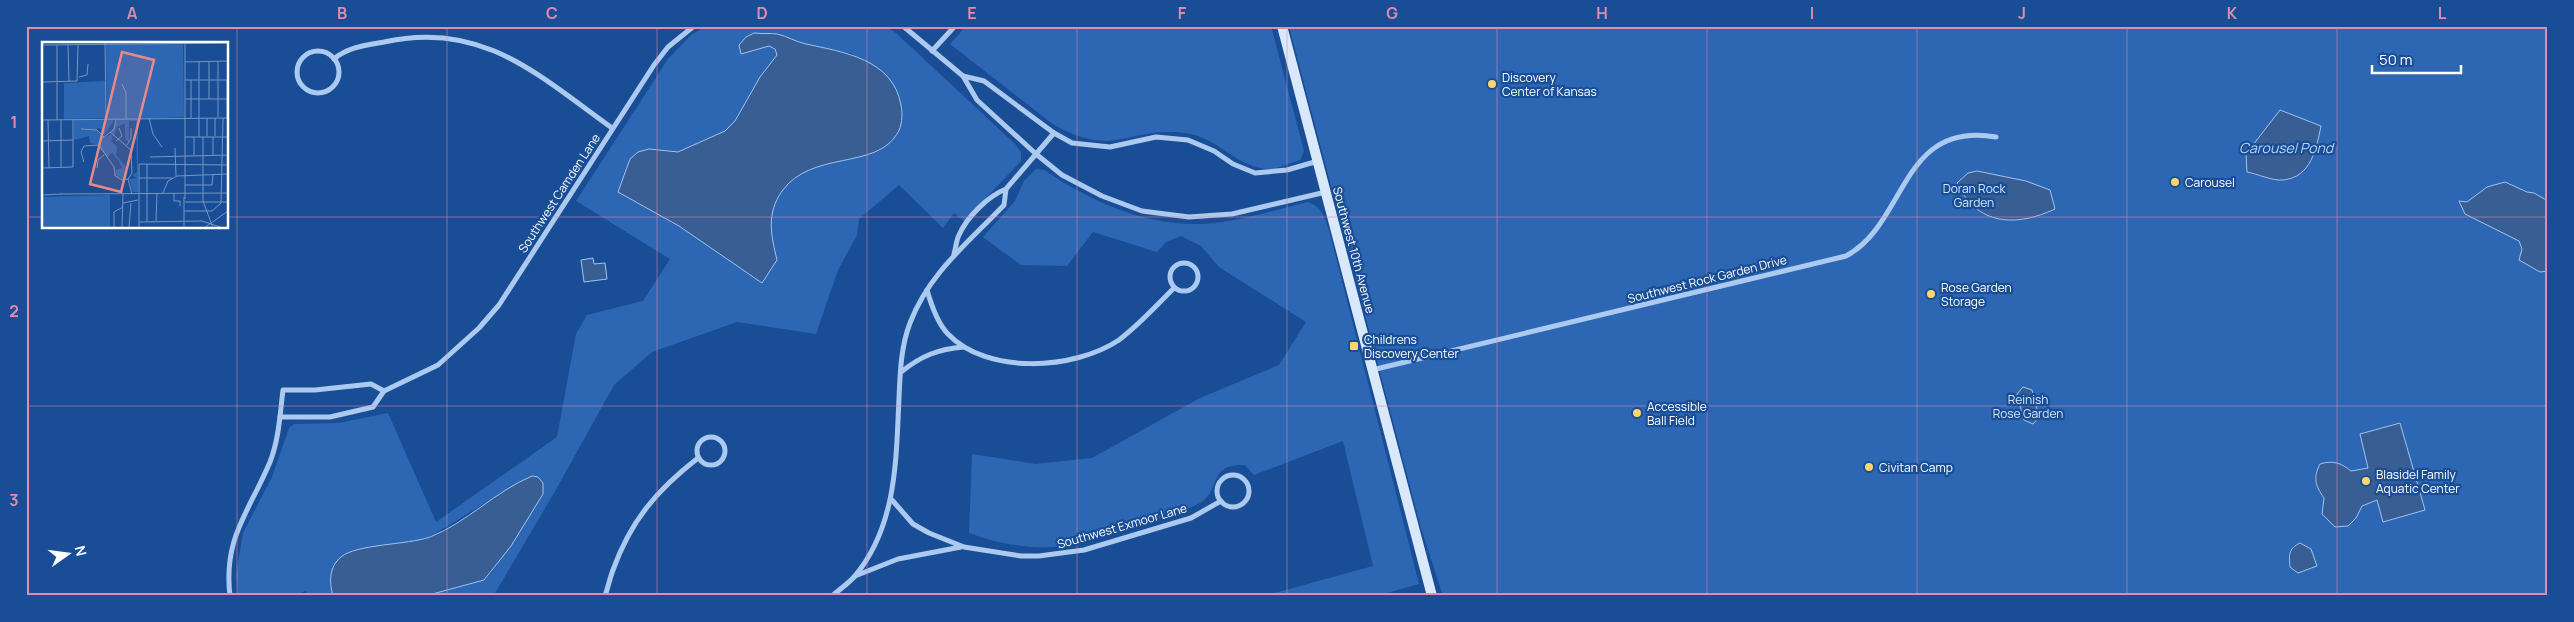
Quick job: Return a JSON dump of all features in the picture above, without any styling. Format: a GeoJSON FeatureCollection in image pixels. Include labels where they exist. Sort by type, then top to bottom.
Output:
{"type":"FeatureCollection","features":[{"type":"Feature","properties":{"kind":"main road","name":"Southwest 10th Avenue"},"geometry":{"type":"LineString","coordinates":[[1282,26],[1432,596]]}},
{"type":"Feature","properties":{"kind":"street"},"geometry":{"type":"LineString","coordinates":[[612,128],[668,47],[694,26]]}},
{"type":"Feature","properties":{"kind":"street"},"geometry":{"type":"LineString","coordinates":[[902,26],[963,76],[977,100],[1036,154],[1081,187],[1122,204],[1168,215],[1189,217],[1232,214],[1326,192]]}},
{"type":"Feature","properties":{"kind":"street"},"geometry":{"type":"LineString","coordinates":[[932,51],[955,26]]}},
{"type":"Feature","properties":{"kind":"street","name":"Southwest Camden Lane"},"geometry":{"type":"LineString","coordinates":[[280,417],[330,417],[373,407],[384,391],[438,365],[479,328],[499,306],[612,128],[523,65],[477,42],[455,38],[417,36],[354,48],[334,59]]}},
{"type":"Feature","properties":{"kind":"street"},"geometry":{"type":"LineString","coordinates":[[322,51],[334,59],[339,73],[332,88],[318,93],[310,92],[301,84],[297,68],[306,55],[322,51]]}},
{"type":"Feature","properties":{"kind":"street"},"geometry":{"type":"LineString","coordinates":[[963,76],[984,81],[1054,133],[1072,143],[1110,147],[1156,137],[1188,140],[1214,150],[1234,164],[1256,173],[1287,170],[1318,161]]}},
{"type":"Feature","properties":{"kind":"street"},"geometry":{"type":"LineString","coordinates":[[954,254],[959,234],[975,213],[993,194],[1006,189],[1054,133]]}},
{"type":"Feature","properties":{"kind":"street","name":"Southwest Rock Garden Drive"},"geometry":{"type":"LineString","coordinates":[[1372,370],[1846,256],[1863,245],[1876,232],[1904,181],[1933,150],[1947,141],[1963,136],[1979,134],[1996,137]]}},
{"type":"Feature","properties":{"kind":"street"},"geometry":{"type":"LineString","coordinates":[[832,596],[855,576],[872,548],[892,500],[896,476],[900,372],[910,323],[936,275],[954,254],[970,242],[1004,205],[1006,189]]}},
{"type":"Feature","properties":{"kind":"street"},"geometry":{"type":"LineString","coordinates":[[1180,263],[1192,264],[1198,274],[1196,286],[1185,292],[1174,288],[1170,277],[1174,266],[1180,263]]}},
{"type":"Feature","properties":{"kind":"street"},"geometry":{"type":"LineString","coordinates":[[927,289],[940,322],[948,334],[964,346],[986,355],[1029,364],[1060,363],[1082,357],[1118,340],[1174,288]]}},
{"type":"Feature","properties":{"kind":"street"},"geometry":{"type":"LineString","coordinates":[[900,372],[916,360],[934,351],[964,346]]}},
{"type":"Feature","properties":{"kind":"street"},"geometry":{"type":"LineString","coordinates":[[230,596],[229,565],[235,533],[270,461],[277,441],[283,390],[315,390],[371,384],[384,391]]}},
{"type":"Feature","properties":{"kind":"street"},"geometry":{"type":"LineString","coordinates":[[712,436],[722,442],[725,452],[720,461],[710,465],[698,458],[696,448],[702,439],[712,436]]}},
{"type":"Feature","properties":{"kind":"street"},"geometry":{"type":"LineString","coordinates":[[607,594],[612,571],[626,538],[643,510],[661,489],[698,458]]}},
{"type":"Feature","properties":{"kind":"street"},"geometry":{"type":"LineString","coordinates":[[1238,476],[1246,482],[1250,491],[1243,504],[1229,507],[1221,501],[1217,492],[1224,479],[1238,476]]}},
{"type":"Feature","properties":{"kind":"street","name":"Southwest Exmoor Lane"},"geometry":{"type":"LineString","coordinates":[[892,500],[913,524],[928,533],[964,546],[1021,556],[1060,555],[1191,518],[1221,501]]}},
{"type":"Feature","properties":{"kind":"street"},"geometry":{"type":"LineString","coordinates":[[855,576],[898,559],[964,546]]}},
{"type":"Feature","properties":{"kind":"green space"},"geometry":{"type":"Polygon","coordinates":[[[706,26],[885,26],[896,33],[1015,144],[1021,152],[1021,161],[964,221],[954,213],[943,228],[899,185],[859,219],[857,235],[838,270],[816,334],[737,322],[652,352],[614,385],[494,595],[425,596],[484,580],[491,573],[543,494],[523,480],[431,536],[410,543],[356,550],[330,585],[333,596],[310,596],[306,591],[290,596],[238,596],[236,575],[243,533],[272,477],[289,428],[294,424],[339,423],[388,413],[436,522],[557,437],[576,334],[587,315],[643,301],[670,259],[576,201],[668,59],[691,35],[706,26]],[[777,34],[769,46],[775,49],[777,55],[760,77],[735,121],[725,131],[678,152],[649,149],[638,152],[618,192],[679,226],[777,260],[770,229],[770,218],[772,209],[781,192],[794,178],[802,173],[825,164],[863,155],[898,134],[902,109],[853,54],[800,43],[777,34]]]}},
{"type":"Feature","properties":{"kind":"green space"},"geometry":{"type":"Polygon","coordinates":[[[966,26],[1271,26],[1304,151],[1300,160],[1267,169],[1247,164],[1201,137],[1181,132],[1144,134],[1108,141],[1092,140],[1076,135],[1054,125],[950,44],[966,26]]]}},
{"type":"Feature","properties":{"kind":"green space"},"geometry":{"type":"Polygon","coordinates":[[[1289,26],[2548,26],[2548,596],[1443,596],[1421,528],[1289,26]]]}},
{"type":"Feature","properties":{"kind":"green space"},"geometry":{"type":"Polygon","coordinates":[[[1036,169],[1044,170],[1085,194],[1129,213],[1175,223],[1223,222],[1308,202],[1319,210],[1329,230],[1419,584],[1376,596],[1264,596],[1373,566],[1343,441],[1254,475],[1245,465],[1225,468],[1216,478],[1207,498],[1200,503],[1169,516],[1081,542],[1063,546],[1027,547],[1003,543],[969,533],[972,454],[1035,464],[1092,458],[1200,398],[1279,365],[1306,322],[1219,267],[1201,246],[1181,236],[1166,242],[1157,252],[1093,232],[1067,266],[1021,265],[983,237],[1015,201],[1024,181],[1036,169]]]}},
{"type":"Feature","properties":{"kind":"water"},"geometry":{"type":"Polygon","coordinates":[[[754,33],[777,34],[864,60],[888,77],[896,90],[902,112],[899,131],[887,145],[859,157],[826,164],[810,170],[795,178],[782,191],[774,208],[771,225],[777,260],[762,283],[679,226],[618,192],[630,159],[638,152],[649,149],[678,152],[725,131],[735,121],[760,77],[777,55],[775,49],[769,46],[741,54],[739,45],[746,37],[754,33]]]}},
{"type":"Feature","properties":{"kind":"water","name":"Carousel Pond"},"geometry":{"type":"Polygon","coordinates":[[[2280,110],[2321,126],[2311,161],[2300,174],[2283,180],[2247,172],[2246,154],[2280,110]]]}},
{"type":"Feature","properties":{"kind":"water"},"geometry":{"type":"Polygon","coordinates":[[[1977,171],[2026,181],[2050,190],[2055,209],[2026,219],[1999,219],[1987,215],[1975,208],[1965,197],[1957,183],[1968,173],[1977,171]]]}},
{"type":"Feature","properties":{"kind":"water"},"geometry":{"type":"Polygon","coordinates":[[[2505,182],[2527,192],[2534,193],[2548,201],[2548,271],[2540,272],[2519,260],[2522,249],[2519,241],[2465,214],[2459,201],[2467,202],[2487,187],[2505,182]]]}},
{"type":"Feature","properties":{"kind":"water"},"geometry":{"type":"Polygon","coordinates":[[[593,258],[594,264],[605,263],[607,279],[584,282],[581,260],[593,258]]]}},
{"type":"Feature","properties":{"kind":"water"},"geometry":{"type":"Polygon","coordinates":[[[2023,387],[2032,390],[2039,417],[2033,424],[2024,420],[2017,394],[2023,387]]]}},
{"type":"Feature","properties":{"kind":"water","name":"Blasidel Family Aquatic Center"},"geometry":{"type":"Polygon","coordinates":[[[2400,423],[2425,510],[2383,522],[2377,500],[2362,506],[2356,518],[2348,526],[2335,527],[2322,514],[2324,498],[2317,485],[2316,477],[2320,464],[2337,463],[2351,471],[2368,468],[2360,434],[2400,423]]]}},
{"type":"Feature","properties":{"kind":"water"},"geometry":{"type":"Polygon","coordinates":[[[532,476],[538,477],[543,483],[543,494],[511,546],[484,580],[425,596],[333,596],[331,585],[332,570],[341,557],[370,547],[430,537],[456,524],[506,490],[532,476]]]}},
{"type":"Feature","properties":{"kind":"water"},"geometry":{"type":"Polygon","coordinates":[[[2300,543],[2311,549],[2317,566],[2298,573],[2290,567],[2290,556],[2291,550],[2300,543]]]}},
{"type":"Feature","properties":{"kind":"place","name":"Discovery Center of Kansas"},"geometry":{"type":"Point","coordinates":[1492,84]}},
{"type":"Feature","properties":{"kind":"place","name":"Carousel"},"geometry":{"type":"Point","coordinates":[2175,182]}},
{"type":"Feature","properties":{"kind":"place","name":"Rose Garden Storage"},"geometry":{"type":"Point","coordinates":[1931,294]}},
{"type":"Feature","properties":{"kind":"place","name":"Childrens Discovery Center"},"geometry":{"type":"Point","coordinates":[1354,346]}},
{"type":"Feature","properties":{"kind":"place","name":"Accessible Ball Field"},"geometry":{"type":"Point","coordinates":[1637,413]}},
{"type":"Feature","properties":{"kind":"place","name":"Civitan Camp"},"geometry":{"type":"Point","coordinates":[1869,467]}},
{"type":"Feature","properties":{"kind":"place","name":"Blasidel Family Aquatic Center"},"geometry":{"type":"Point","coordinates":[2366,481]}},
{"type":"Feature","properties":{"kind":"park label","name":"Doran Rock Garden"},"geometry":{"type":"Point","coordinates":[1974,195]}},
{"type":"Feature","properties":{"kind":"park label","name":"Reinish Rose Garden"},"geometry":{"type":"Point","coordinates":[2028,406]}}]}
